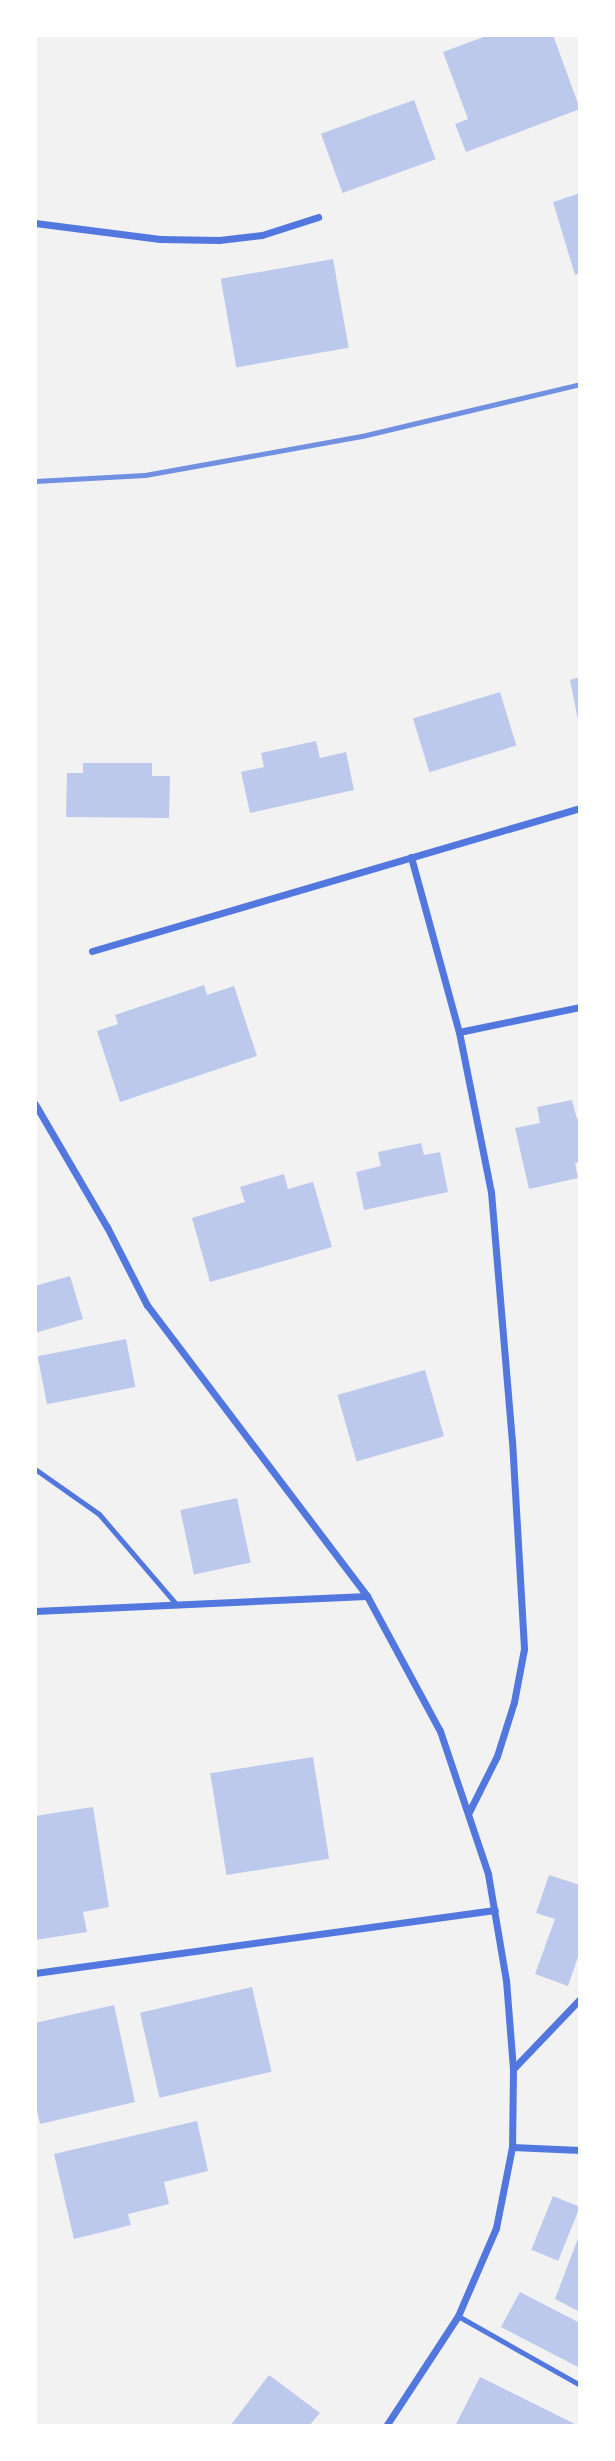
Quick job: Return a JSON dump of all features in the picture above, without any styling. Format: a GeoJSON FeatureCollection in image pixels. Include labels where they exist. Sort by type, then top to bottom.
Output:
{"type":"FeatureCollection","features":[{"type":"Feature","properties":{"kind":"street"},"geometry":{"type":"LineString","coordinates":[[35,223],[160,239],[219,240],[262,235],[318,217]]}},
{"type":"Feature","properties":{"kind":"street"},"geometry":{"type":"LineString","coordinates":[[92,951],[580,808]]}},
{"type":"Feature","properties":{"kind":"street"},"geometry":{"type":"LineString","coordinates":[[411,857],[459,1032],[491,1192],[512,1440],[524,1649],[514,1702],[497,1756],[469,1812]]}},
{"type":"Feature","properties":{"kind":"street"},"geometry":{"type":"LineString","coordinates":[[459,1032],[580,1007]]}},
{"type":"Feature","properties":{"kind":"street"},"geometry":{"type":"LineString","coordinates":[[35,1104],[107,1227],[147,1305],[367,1596],[440,1731],[469,1812],[495,1910],[506,1980],[513,2069],[512,2147],[496,2228],[458,2316],[386,2426]]}},
{"type":"Feature","properties":{"kind":"street"},"geometry":{"type":"LineString","coordinates":[[35,1611],[367,1596]]}},
{"type":"Feature","properties":{"kind":"street"},"geometry":{"type":"LineString","coordinates":[[35,1973],[495,1910]]}},
{"type":"Feature","properties":{"kind":"street"},"geometry":{"type":"LineString","coordinates":[[513,2069],[580,1999]]}},
{"type":"Feature","properties":{"kind":"street"},"geometry":{"type":"LineString","coordinates":[[512,2147],[580,2150]]}},
{"type":"Feature","properties":{"kind":"lane"},"geometry":{"type":"LineString","coordinates":[[35,1469],[99,1514],[177,1605]]}},
{"type":"Feature","properties":{"kind":"lane"},"geometry":{"type":"LineString","coordinates":[[458,2316],[580,2385]]}},
{"type":"Feature","properties":{"kind":"building"},"geometry":{"type":"Polygon","coordinates":[[[489,35],[553,35],[580,109],[466,152],[455,124],[468,119],[443,52],[489,35]]]}},
{"type":"Feature","properties":{"kind":"building"},"geometry":{"type":"Polygon","coordinates":[[[414,100],[436,159],[343,193],[321,134],[414,100]]]}},
{"type":"Feature","properties":{"kind":"building"},"geometry":{"type":"Polygon","coordinates":[[[580,193],[580,273],[575,275],[553,202],[580,193]]]}},
{"type":"Feature","properties":{"kind":"building"},"geometry":{"type":"Polygon","coordinates":[[[333,259],[349,348],[236,367],[221,279],[333,259]]]}},
{"type":"Feature","properties":{"kind":"building"},"geometry":{"type":"Polygon","coordinates":[[[580,677],[580,725],[579,725],[570,680],[580,677]]]}},
{"type":"Feature","properties":{"kind":"building"},"geometry":{"type":"Polygon","coordinates":[[[500,692],[516,746],[429,772],[413,719],[500,692]]]}},
{"type":"Feature","properties":{"kind":"building"},"geometry":{"type":"Polygon","coordinates":[[[316,741],[320,758],[346,752],[354,790],[250,813],[241,772],[264,767],[261,753],[316,741]]]}},
{"type":"Feature","properties":{"kind":"building"},"geometry":{"type":"Polygon","coordinates":[[[83,763],[152,763],[152,776],[170,776],[169,818],[66,817],[67,773],[83,773],[83,763]]]}},
{"type":"Feature","properties":{"kind":"building"},"geometry":{"type":"Polygon","coordinates":[[[204,985],[207,995],[234,986],[257,1056],[120,1102],[97,1031],[118,1024],[115,1015],[204,985]]]}},
{"type":"Feature","properties":{"kind":"building"},"geometry":{"type":"Polygon","coordinates":[[[572,1100],[577,1119],[580,1118],[580,1162],[575,1163],[578,1178],[529,1189],[515,1128],[540,1123],[537,1107],[572,1100]]]}},
{"type":"Feature","properties":{"kind":"building"},"geometry":{"type":"Polygon","coordinates":[[[421,1143],[424,1155],[440,1152],[448,1192],[364,1210],[356,1172],[381,1166],[378,1152],[421,1143]]]}},
{"type":"Feature","properties":{"kind":"building"},"geometry":{"type":"Polygon","coordinates":[[[284,1174],[288,1189],[313,1182],[332,1247],[210,1282],[192,1218],[245,1202],[240,1187],[284,1174]]]}},
{"type":"Feature","properties":{"kind":"building"},"geometry":{"type":"Polygon","coordinates":[[[70,1276],[83,1319],[35,1333],[35,1286],[70,1276]]]}},
{"type":"Feature","properties":{"kind":"building"},"geometry":{"type":"Polygon","coordinates":[[[126,1339],[135,1387],[47,1404],[38,1356],[126,1339]]]}},
{"type":"Feature","properties":{"kind":"building"},"geometry":{"type":"Polygon","coordinates":[[[425,1370],[444,1436],[357,1461],[338,1395],[425,1370]]]}},
{"type":"Feature","properties":{"kind":"building"},"geometry":{"type":"Polygon","coordinates":[[[237,1498],[251,1563],[194,1575],[180,1510],[237,1498]]]}},
{"type":"Feature","properties":{"kind":"building"},"geometry":{"type":"Polygon","coordinates":[[[313,1757],[329,1859],[226,1875],[210,1773],[313,1757]]]}},
{"type":"Feature","properties":{"kind":"building"},"geometry":{"type":"Polygon","coordinates":[[[93,1807],[109,1907],[83,1912],[87,1932],[35,1940],[35,1816],[93,1807]]]}},
{"type":"Feature","properties":{"kind":"building"},"geometry":{"type":"Polygon","coordinates":[[[549,1875],[580,1885],[580,1951],[568,1986],[535,1974],[555,1919],[536,1913],[549,1875]]]}},
{"type":"Feature","properties":{"kind":"building"},"geometry":{"type":"Polygon","coordinates":[[[252,1987],[272,2072],[160,2098],[140,2013],[252,1987]]]}},
{"type":"Feature","properties":{"kind":"building"},"geometry":{"type":"Polygon","coordinates":[[[114,2005],[135,2102],[40,2124],[35,2101],[35,2023],[114,2005]]]}},
{"type":"Feature","properties":{"kind":"building"},"geometry":{"type":"Polygon","coordinates":[[[197,2121],[208,2171],[164,2182],[169,2204],[128,2214],[131,2225],[74,2239],[54,2154],[197,2121]]]}},
{"type":"Feature","properties":{"kind":"building"},"geometry":{"type":"Polygon","coordinates":[[[553,2196],[580,2207],[558,2261],[531,2250],[553,2196]]]}},
{"type":"Feature","properties":{"kind":"building"},"geometry":{"type":"Polygon","coordinates":[[[580,2233],[580,2312],[555,2299],[580,2233]]]}},
{"type":"Feature","properties":{"kind":"building"},"geometry":{"type":"Polygon","coordinates":[[[520,2292],[580,2323],[580,2368],[501,2327],[520,2292]]]}},
{"type":"Feature","properties":{"kind":"building"},"geometry":{"type":"Polygon","coordinates":[[[269,2375],[320,2413],[309,2426],[230,2426],[269,2375]]]}},
{"type":"Feature","properties":{"kind":"building"},"geometry":{"type":"Polygon","coordinates":[[[480,2377],[579,2426],[455,2426],[480,2377]]]}},
{"type":"Feature","properties":{"kind":"railway"},"geometry":{"type":"LineString","coordinates":[[35,481],[145,475],[362,436],[580,384]]}}]}
